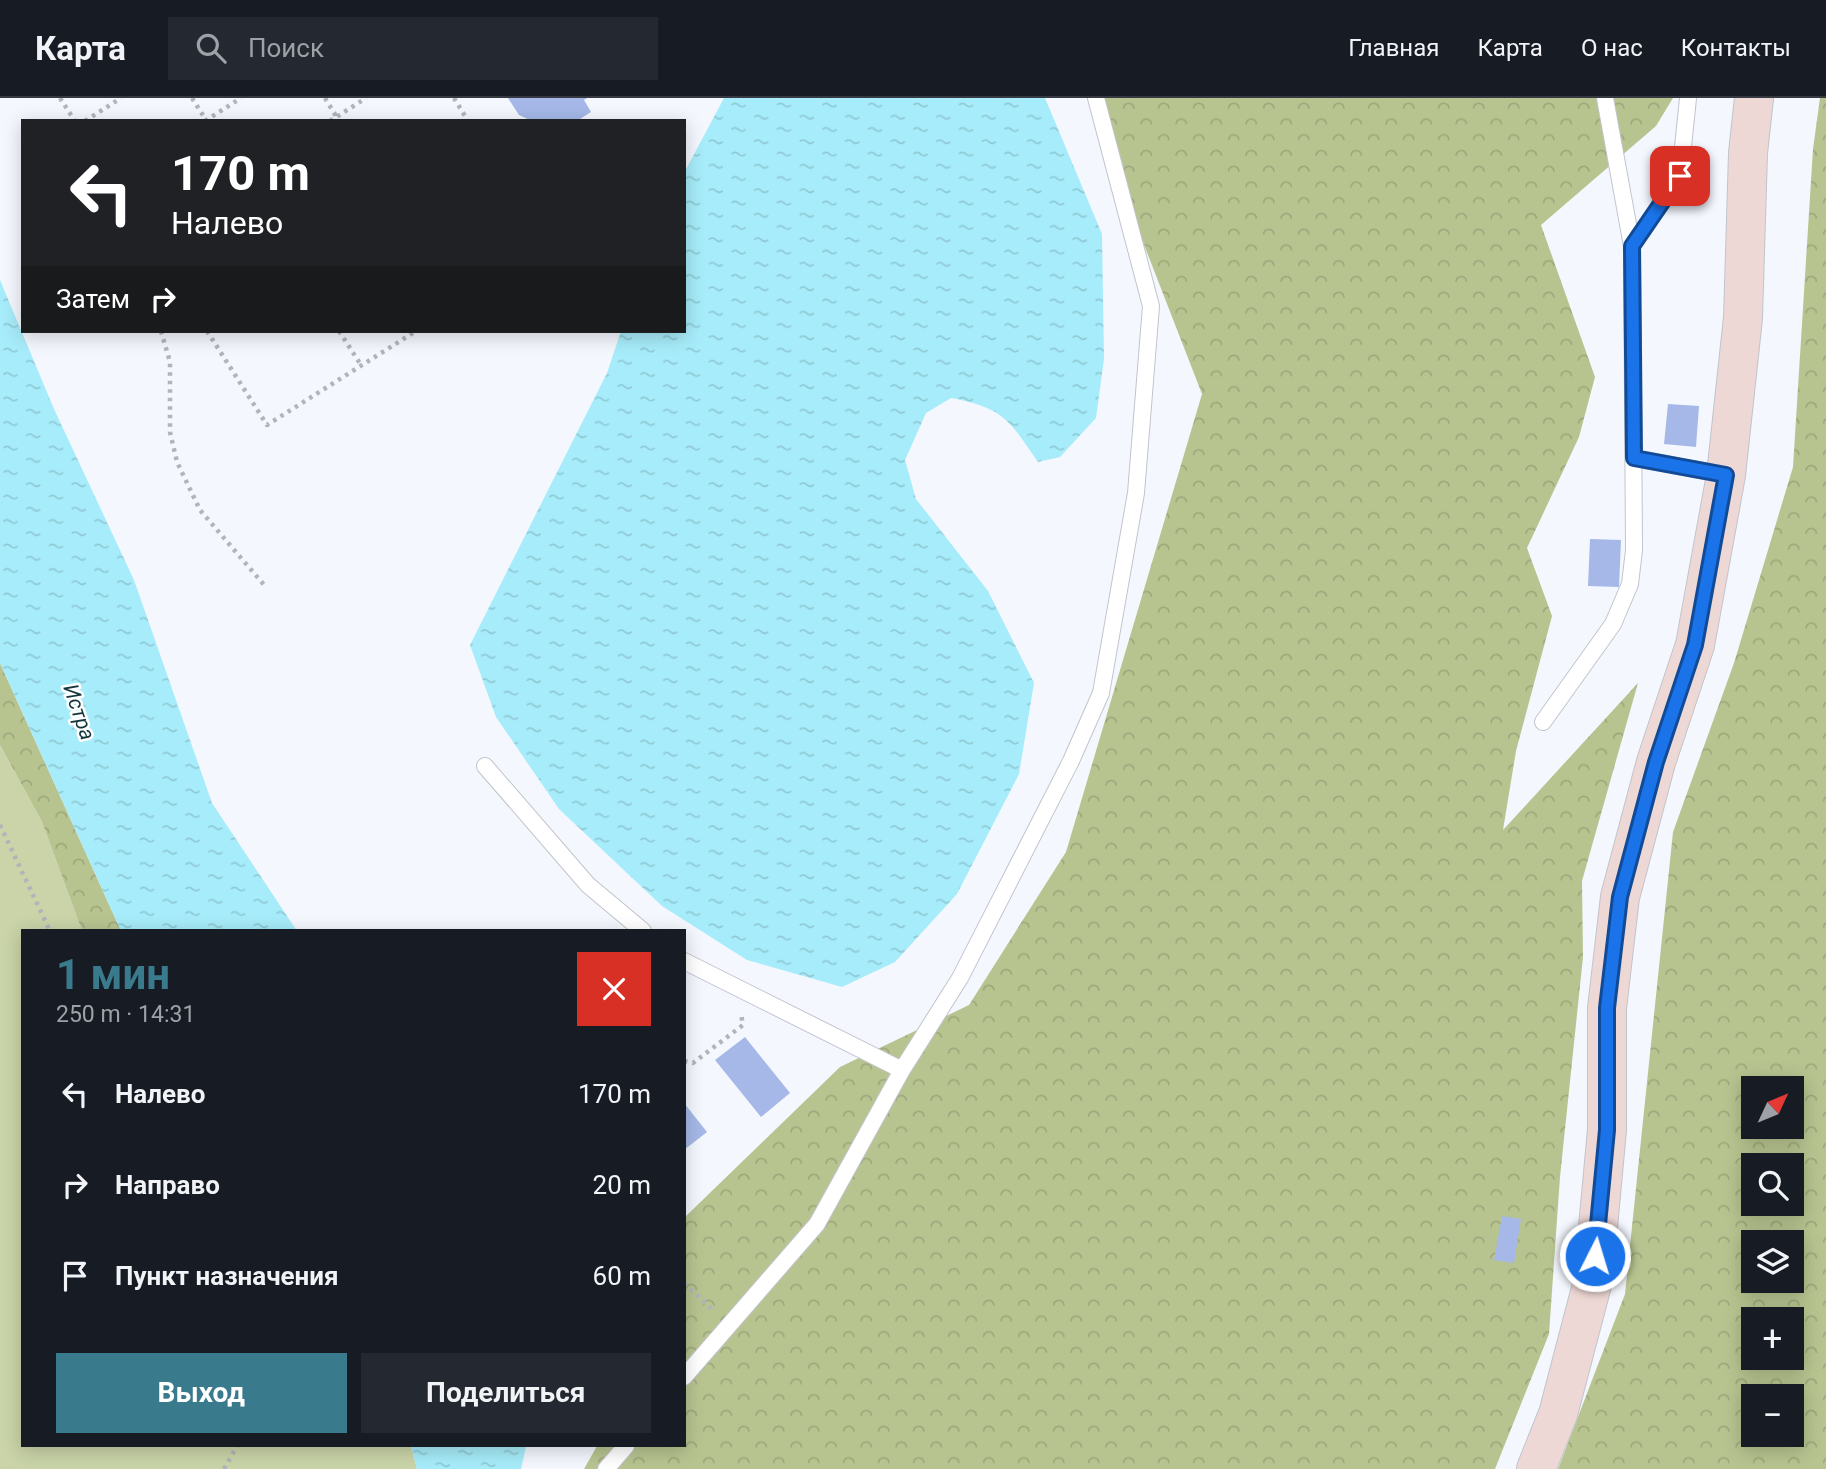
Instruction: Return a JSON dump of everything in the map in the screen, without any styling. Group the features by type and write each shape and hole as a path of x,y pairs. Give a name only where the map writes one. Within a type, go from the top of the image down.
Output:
{"main road":[{"path":"1536,1469 1558,1414 1593,1281 1607,1130 1607,1008 1620,897 1656,762 1695,645 1726,475 1743,318 1748,153 1754,98"}],"lane":[{"path":"686,1375 817,1224 902,1070 960,978 1071,761 1101,693 1136,493 1150,306 1097,98"},
{"path":"1543,722 1613,624 1630,584 1634,551 1632,246 1605,98"},
{"path":"1632,246 1680,176 1688,98"},
{"path":"1634,458 1726,475"},
{"path":"485,766 588,885 641,929"},
{"path":"686,962 902,1070"},
{"path":"606,1469 625,1447"}],"path":[{"path":"60,98 74,119"},
{"path":"88,119 121,98"},
{"path":"192,98 205,119"},
{"path":"209,119 241,98"},
{"path":"325,98 338,119 366,98"},
{"path":"454,98 467,119"},
{"path":"162,333 170,362 170,432 177,463 200,510 265,586"},
{"path":"210,333 267,425 413,333"},
{"path":"340,333 360,365 413,333"},
{"path":"0,825 49,929"},
{"path":"686,1061 693,1063 743,1024 734,988"},
{"path":"686,1285 728,1325"},
{"path":"224,1469 236,1447"}],"green space":[{"path":"1087,98 1673,98 1656,126 1541,225 1595,377 1579,437 1527,548 1552,616 1516,751 1503,830 1638,683 1582,881 1583,957 1560,1177 1549,1334 1495,1469 584,1469 596,1447 686,1447 686,1216 840,1067 969,1005 1066,852 1202,394"},
{"path":"1820,98 1826,98 1826,1469 1558,1469 1625,1294 1673,832 1734,663 1793,467 1813,149"},
{"path":"0,663 120,929 81,929 42,822 0,745"},
{"path":"0,745 42,822 81,929 21,929 21,1447 411,1447 417,1469 0,1469"}],"water":[{"path":"724,98 1045,98 1102,234 1104,359 1096,418 1060,457 1038,462 1004,418 983,406 951,398 926,413 905,460 916,499 988,591 1034,683 1019,774 957,894 895,962 842,987 747,960 662,906 559,809 496,717 470,645 607,373 620,333 686,333 686,169"},
{"name":"Истра","path":"0,280 54,409 134,580 212,803 296,929 120,929 0,663"},
{"path":"411,1447 526,1447 521,1469 417,1469"}],"building":[{"path":"508,98 587,98 584,100 591,112 580,119 528,119 519,115"},
{"path":"1668,404 1699,406 1696,447 1664,444"},
{"path":"1590,539 1621,540 1619,587 1588,586"},
{"path":"745,1037 790,1093 761,1117 715,1060"},
{"path":"686,1106 707,1132 686,1148"},
{"path":"1502,1216 1521,1219 1514,1263 1494,1260"}],"route":[{"path":"1595,1256 1607,1130 1607,1008 1620,897 1656,762 1695,645 1726,475 1634,458 1632,246 1680,176"}]}
